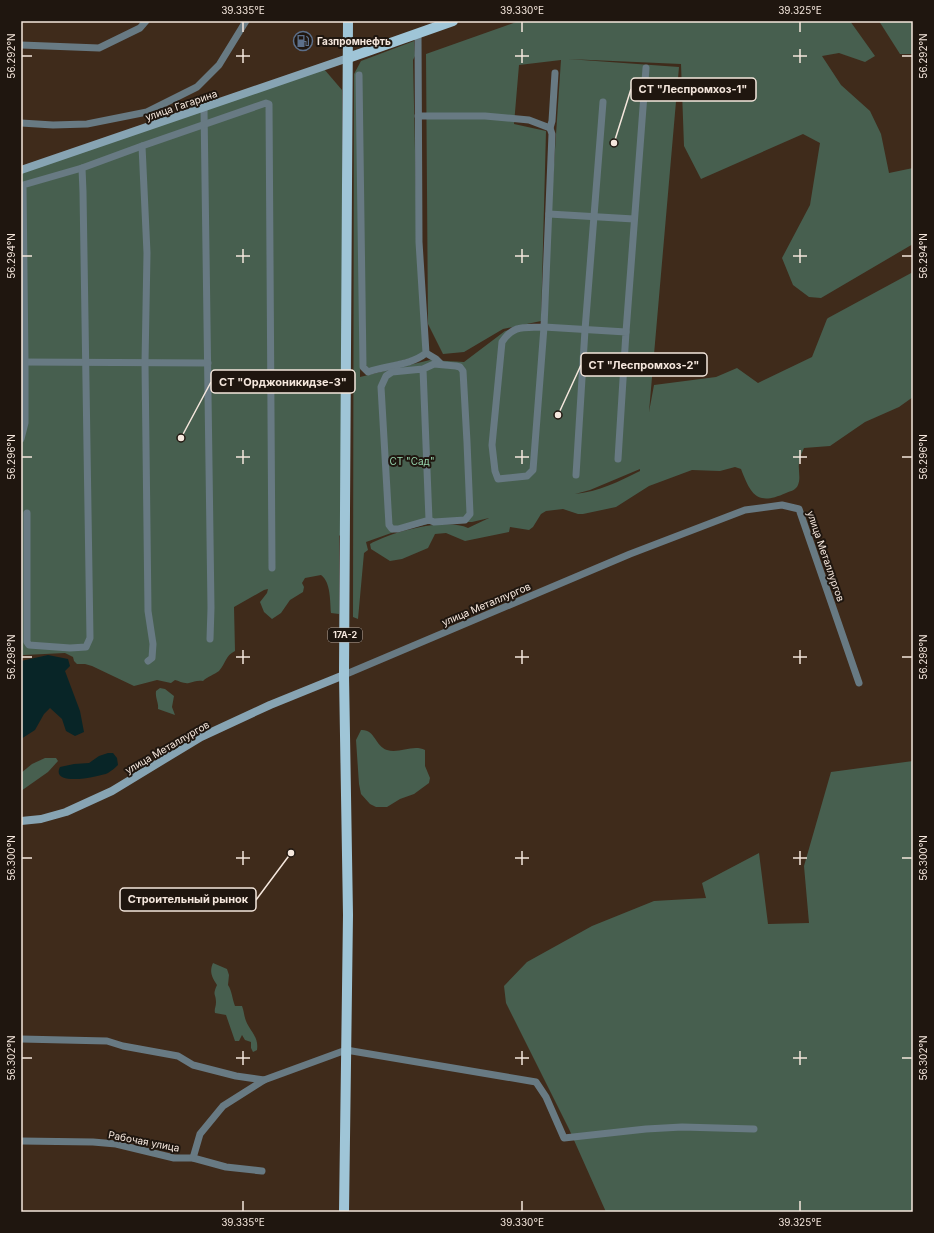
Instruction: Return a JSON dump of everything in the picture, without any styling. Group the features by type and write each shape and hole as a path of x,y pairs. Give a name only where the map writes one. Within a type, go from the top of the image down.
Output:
{"main road":[{"name":"17А-2","path":"344,1212 348,915 344,675 348,21"},
{"path":"348,58 452,21"}],"street":[{"path":"21,45 99,48 140,28 146,21"},
{"path":"21,123 53,125 87,124 147,112 197,87 220,65 246,21"},
{"path":"418,33 419,242 426,353"},
{"name":"улица Гагарина","path":"21,170 348,58"},
{"path":"618,459 646,68"},
{"path":"555,73 552,121 550,128 552,134 544,327 533,470 527,476 498,479 495,471 492,446 502,342 507,333 514,329 544,327 626,332"},
{"path":"359,75 364,367 368,372 381,367 419,359 426,353"},
{"path":"576,474 585,330 603,102"},
{"path":"21,439 25,423 23,362 22,185 82,168 266,103 269,104 272,568"},
{"path":"204,108 211,608 210,639"},
{"path":"418,116 485,116 529,120 550,128"},
{"path":"142,146 147,253 145,363 148,611 153,644 152,658 148,661"},
{"path":"26,513 27,642 29,645 70,648 86,647 90,638 84,192 82,168"},
{"path":"549,214 634,219"},
{"path":"426,353 441,364"},
{"path":"23,362 208,363"},
{"path":"434,364 441,364 460,367 463,371 470,514 466,520 434,522 429,520 398,529 392,529 389,524 381,387 386,376 392,372 423,369 434,364"},
{"path":"423,369 429,520"},
{"name":"улица Металлургов","path":"21,821 41,819 72,810 112,791 201,737 270,705 630,554 745,510 782,505 799,509 859,683"},
{"path":"21,1039 108,1041 123,1046 178,1056 193,1065 236,1076 264,1080"},
{"path":"193,1158 200,1134 223,1106 264,1080 346,1050 536,1082 546,1097 564,1138 646,1129 682,1127 754,1129"},
{"name":"Рабочая улица","path":"21,1141 93,1142 116,1144 174,1158 193,1158 226,1167 262,1171"}],"green space":[{"name":"СТ \"Сад\"","path":"519,21 850,21 875,56 865,62 839,53 822,56 841,85 870,111 881,134 889,173 913,168 913,244 821,298 809,297 793,285 782,258 810,205 820,143 803,134 701,179 684,146 681,64 568,59 679,67 649,412 654,385 716,377 737,368 758,383 812,357 828,318 913,272 913,397 899,407 865,422 830,446 804,448 799,461 799,482 797,487 776,497 762,498 756,496 748,486 741,469 735,467 720,471 692,470 649,486 616,507 583,514 578,514 563,509 546,511 541,514 533,527 529,530 510,527 509,532 465,541 446,533 435,534 428,548 402,559 390,561 371,549 370,544 379,539 418,527 446,524 468,528 489,518 472,522 428,524 394,532 366,542 368,550 364,553 358,619 353,617 354,74 361,61 414,41 415,56 413,60 417,241 423,351 419,356 369,369 366,365 362,142 360,377 430,360 464,362 505,331 522,327 543,328 561,60 519,65 514,124 546,131 541,321 503,329 464,352 443,354 428,324 426,54","holes":["640,469 640,471 617,482 592,491 575,494 590,490"]},
{"path":"879,21 913,21 913,54 900,54"},
{"path":"324,69 342,90 342,533 339,536 339,614 331,613 327,582 321,575 305,578 302,583 304,587 303,592 290,600 281,613 272,619 264,612 260,602 267,593 268,589 264,590 234,607 235,651 227,657 219,671 203,681 189,683 183,683 175,680 171,683 157,680 134,686 92,666 77,664 73,657 65,653 21,656 21,172"},
{"path":"160,688 165,689 174,696 172,707 175,715 158,709 156,691"},
{"path":"361,730 366,730 369,732 383,748 387,750 396,751 420,748 425,750 425,766 430,778 429,783 414,794 400,799 387,807 376,807 370,804 361,794 359,784 356,740"},
{"path":"45,758 56,758 58,761 48,772 21,791 21,773 32,764"},
{"path":"913,761 913,1212 606,1212 569,1129 506,1003 504,986 527,962 592,926 654,901 706,898 702,883 759,853 768,924 809,923 804,866 831,772"},
{"path":"213,963 227,969 229,975 228,985 235,1006 242,1006 246,1021 257,1041 257,1050 253,1052 251,1042 245,1040 242,1035 239,1041 235,1041 226,1015 215,1013 216,999 214,993 217,985 211,969"}],"water":[{"path":"48,655 68,659 70,666 65,671 80,711 84,732 75,736 66,731 62,719 50,708 44,714 35,730 21,739 21,661"},
{"path":"113,753 117,758 118,765 108,773 95,777 68,779 62,777 59,773 60,767 89,763 99,756"}],"place":[{"name":"Газпромнефть","path":"303,41"},
{"name":"СТ \"Леспромхоз-1\"","path":"614,143"},
{"name":"СТ \"Леспромхоз-2\"","path":"558,415"},
{"name":"СТ \"Орджоникидзе-3\"","path":"181,438"},
{"name":"Строительный рынок","path":"291,853"}]}
